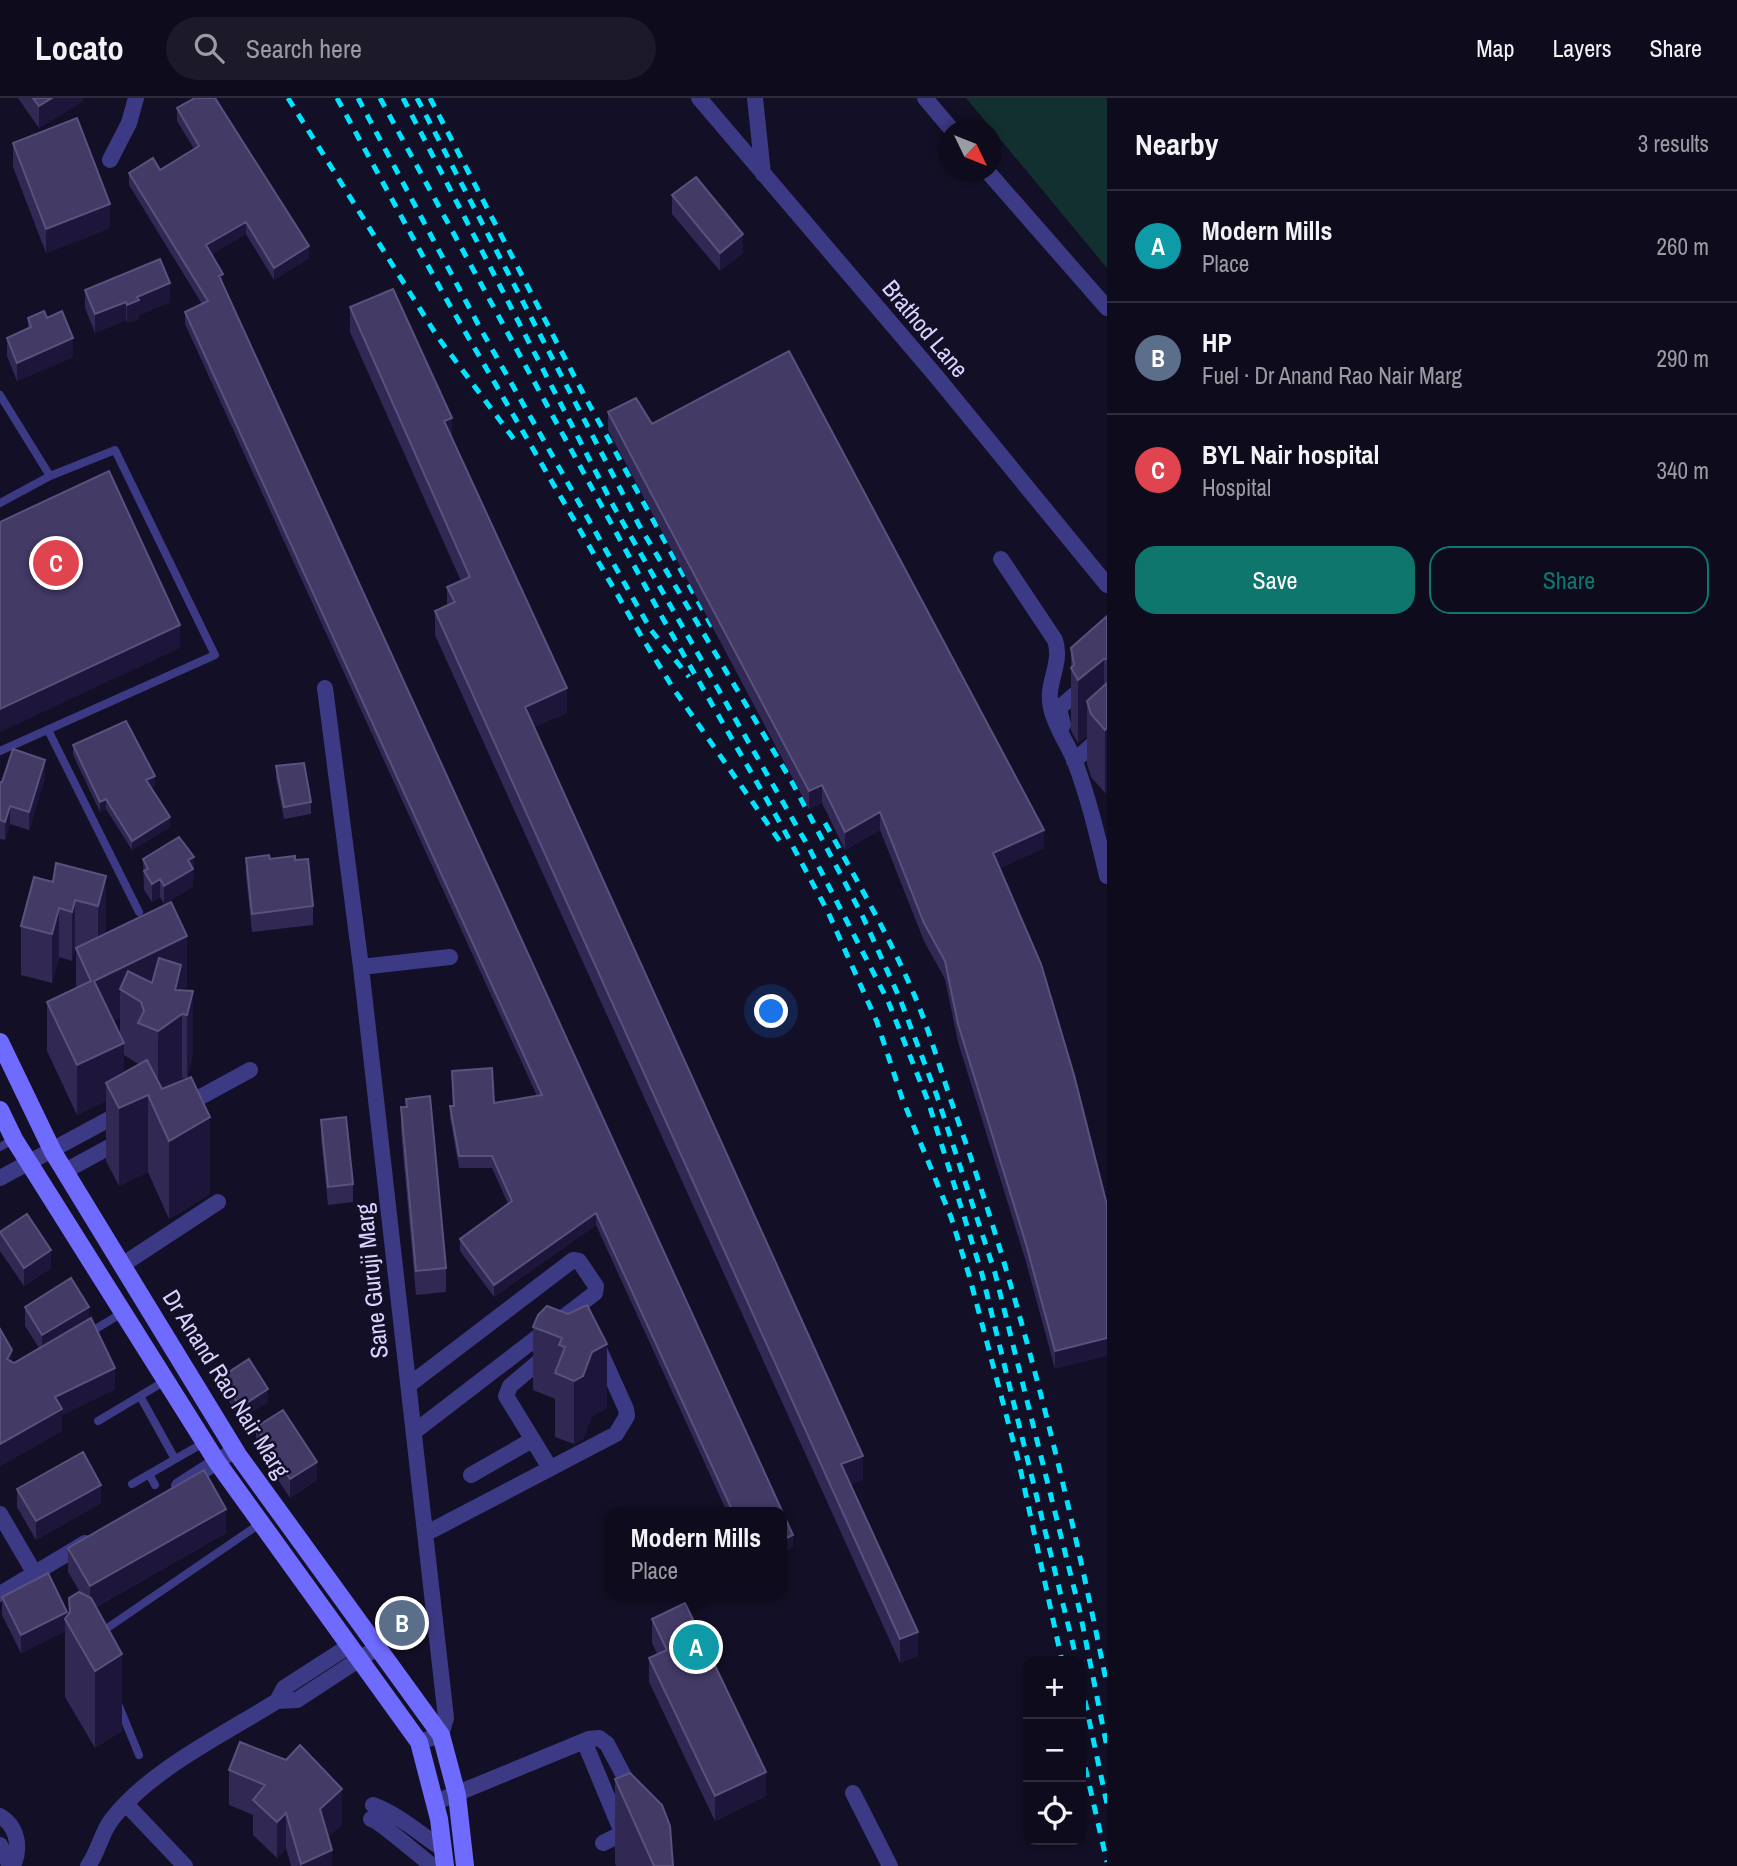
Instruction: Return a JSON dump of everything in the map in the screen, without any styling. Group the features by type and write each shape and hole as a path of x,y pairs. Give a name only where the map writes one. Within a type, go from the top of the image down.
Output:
{"main road":[{"name":"Dr Anand Rao Nair Marg","path":"0,1042 53,1152 235,1451 441,1734"},
{"name":"Dr Anand Rao Nair Marg","path":"0,1110 7,1143 29,1163 217,1462 419,1742"},
{"name":"Sane Guruji Marg","path":"441,1734 457,1795 465,1866"},
{"path":"419,1742 436,1802 444,1857"}],"street":[{"path":"110,160 130,123 136,98"},
{"path":"755,98 763,174"},
{"path":"925,98 943,119"},
{"name":"Brathod Lane","path":"707,100 763,174 936,376 1107,585"},
{"path":"997,182 1107,308"},
{"path":"1001,559 1055,640 1059,651 1050,680 1049,700 1077,758"},
{"path":"1107,667 1059,708 1058,714 1099,811 1107,876"},
{"name":"Sane Guruji Marg","path":"325,688 361,967 446,1718 441,1734"},
{"path":"1077,758 1107,732"},
{"path":"361,967 450,957"},
{"path":"167,1115 250,1070"},
{"path":"0,1178 53,1152 136,1105"},
{"path":"65,1171 143,1128"},
{"path":"122,1265 218,1202"},
{"path":"408,1385 573,1260 579,1261 596,1286 595,1293 414,1432"},
{"path":"425,1534 616,1434 627,1416 626,1409 591,1332"},
{"path":"550,1468 508,1401 507,1391 557,1345"},
{"path":"471,1475 533,1440"},
{"path":"150,1503 235,1451"},
{"path":"0,1514 35,1574"},
{"path":"0,1594 104,1531"},
{"path":"88,1866 98,1853 111,1820 150,1780 277,1701 296,1700 354,1653 378,1647"},
{"path":"419,1742 441,1734"},
{"path":"436,1802 584,1741 599,1738 607,1744 639,1805"},
{"path":"584,1741 621,1830 617,1836 603,1843"},
{"path":"853,1793 890,1866"},
{"path":"125,1804 186,1866"},
{"path":"433,1866 391,1836 386,1826 372,1812 391,1812 444,1857"},
{"path":"0,1816 10,1825 19,1843 11,1866"},
{"path":"0,1845 11,1866"},
{"path":"404,1846 407,1866"}],"lane":[{"path":"0,395 50,476"},
{"path":"0,503 50,476 115,450 215,655 0,751"},
{"path":"48,730 139,912"},
{"path":"82,1337 122,1313"},
{"path":"98,1421 165,1381"},
{"path":"140,1396 175,1459"},
{"path":"132,1484 205,1442"},
{"path":"149,1474 155,1485"},
{"path":"91,1639 261,1523"},
{"path":"112,1691 139,1755"}],"green space":[{"path":"966,98 1107,98 1107,268 1002,141 1002,119 983,119"}],"building":[{"path":"33,98 52,98 39,106"},
{"path":"195,98 215,98 309,246 274,268 246,222 206,245 223,274 219,276 780,1507 731,1507 596,1213 494,1285 460,1239 512,1201 492,1156 459,1156 450,1106 454,1106 452,1071 492,1068 494,1103 542,1095 185,312 208,301 129,173 153,158 160,170 199,146 177,108"},
{"path":"77,118 110,204 46,229 13,143"},
{"path":"696,177 743,234 720,253 672,195"},
{"path":"160,259 170,283 137,297 139,300 127,305 126,302 95,314 85,290"},
{"path":"393,289 452,418 444,421 567,688 525,707 863,1456 841,1464 918,1632 900,1639 435,611 455,602 447,587 470,577 350,307"},
{"path":"44,311 47,318 62,311 73,338 17,363 7,338 31,327 28,318"},
{"path":"789,351 1044,830 993,853 1041,964 1074,1075 1107,1205 1107,1338 1055,1351 1026,1244 958,1024 945,961 924,923 880,812 845,832 822,785 809,791 608,412 636,398 652,424"},
{"path":"109,471 180,625 0,709 0,522"},
{"path":"1107,616 1107,659 1078,680 1071,668 1074,665 1071,648"},
{"path":"1107,683 1105,730 1091,714 1087,701"},
{"path":"126,721 155,776 146,780 170,817 132,841 106,799 100,802 73,745"},
{"path":"13,749 45,760 29,812 10,806 5,822 0,820 0,782"},
{"path":"304,763 311,802 284,807 276,766"},
{"path":"179,837 194,857 188,860 193,869 164,886 160,879 152,884 144,871 148,869 143,859"},
{"path":"269,855 270,859 295,856 295,860 308,859 313,906 252,914 246,858"},
{"path":"56,863 106,876 98,906 75,900 72,912 59,908 52,934 21,926 34,877 53,882"},
{"path":"171,902 187,936 94,981 124,1043 77,1065 47,1002 91,981 76,948"},
{"path":"159,958 181,965 175,990 193,991 187,1015 182,1014 158,1031 138,1023 144,1011 141,1002 120,989 128,971 152,983"},
{"path":"147,1060 162,1089 191,1077 210,1117 169,1141 148,1095 119,1108 106,1083"},
{"path":"430,1096 446,1268 416,1271 401,1107 407,1107 406,1099"},
{"path":"346,1117 353,1184 328,1187 321,1120"},
{"path":"27,1214 51,1250 24,1268 0,1232"},
{"path":"71,1278 89,1307 42,1335 25,1307"},
{"path":"587,1305 607,1344 592,1352 583,1376 574,1381 555,1373 565,1347 559,1345 562,1338 533,1327 538,1315 547,1306 568,1314"},
{"path":"91,1318 115,1368 55,1397 62,1409 0,1444 0,1329 12,1350 7,1359 14,1363"},
{"path":"249,1359 268,1389 240,1407 221,1377"},
{"path":"283,1410 317,1462 290,1479 256,1427"},
{"path":"83,1452 101,1485 36,1521 17,1489"},
{"path":"204,1470 226,1509 90,1586 68,1548"},
{"path":"787,1522 793,1535 787,1538"},
{"path":"48,1573 67,1612 21,1635 2,1597"},
{"path":"79,1592 91,1598 122,1654 95,1671 65,1619 70,1612 69,1598"},
{"path":"685,1603 766,1772 715,1796 649,1658 667,1650 652,1619"},
{"path":"240,1742 286,1760 300,1745 342,1789 320,1809 332,1850 301,1864 286,1813 277,1822 253,1800 265,1785 229,1770"},
{"path":"630,1773 662,1805 670,1826 673,1866 654,1866 615,1779"}],"railway":[{"path":"288,98 437,336 519,446"},
{"path":"337,98 445,297 643,639 673,688 781,843"},
{"path":"358,98 479,326 651,630 689,677"},
{"path":"380,98 662,617 783,828 828,912 877,1022 902,1098 951,1217 969,1275 1019,1463 1061,1656"},
{"path":"403,98 614,507 808,846 888,1001 928,1101 982,1274 1076,1656"},
{"path":"417,98 639,525 792,782 863,917 900,999 937,1096 995,1273 1080,1612 1107,1747"},
{"path":"430,98 584,395 715,632"},
{"path":"825,823 913,992 979,1182 1041,1396 1107,1685"},
{"path":"1086,1705 1107,1804"},
{"path":"1086,1771 1107,1862"}],"place":[{"name":"BYL Nair hospital","path":"56,563"},
{"name":"HP","path":"402,1623"},
{"name":"Modern Mills","path":"696,1647"}]}
